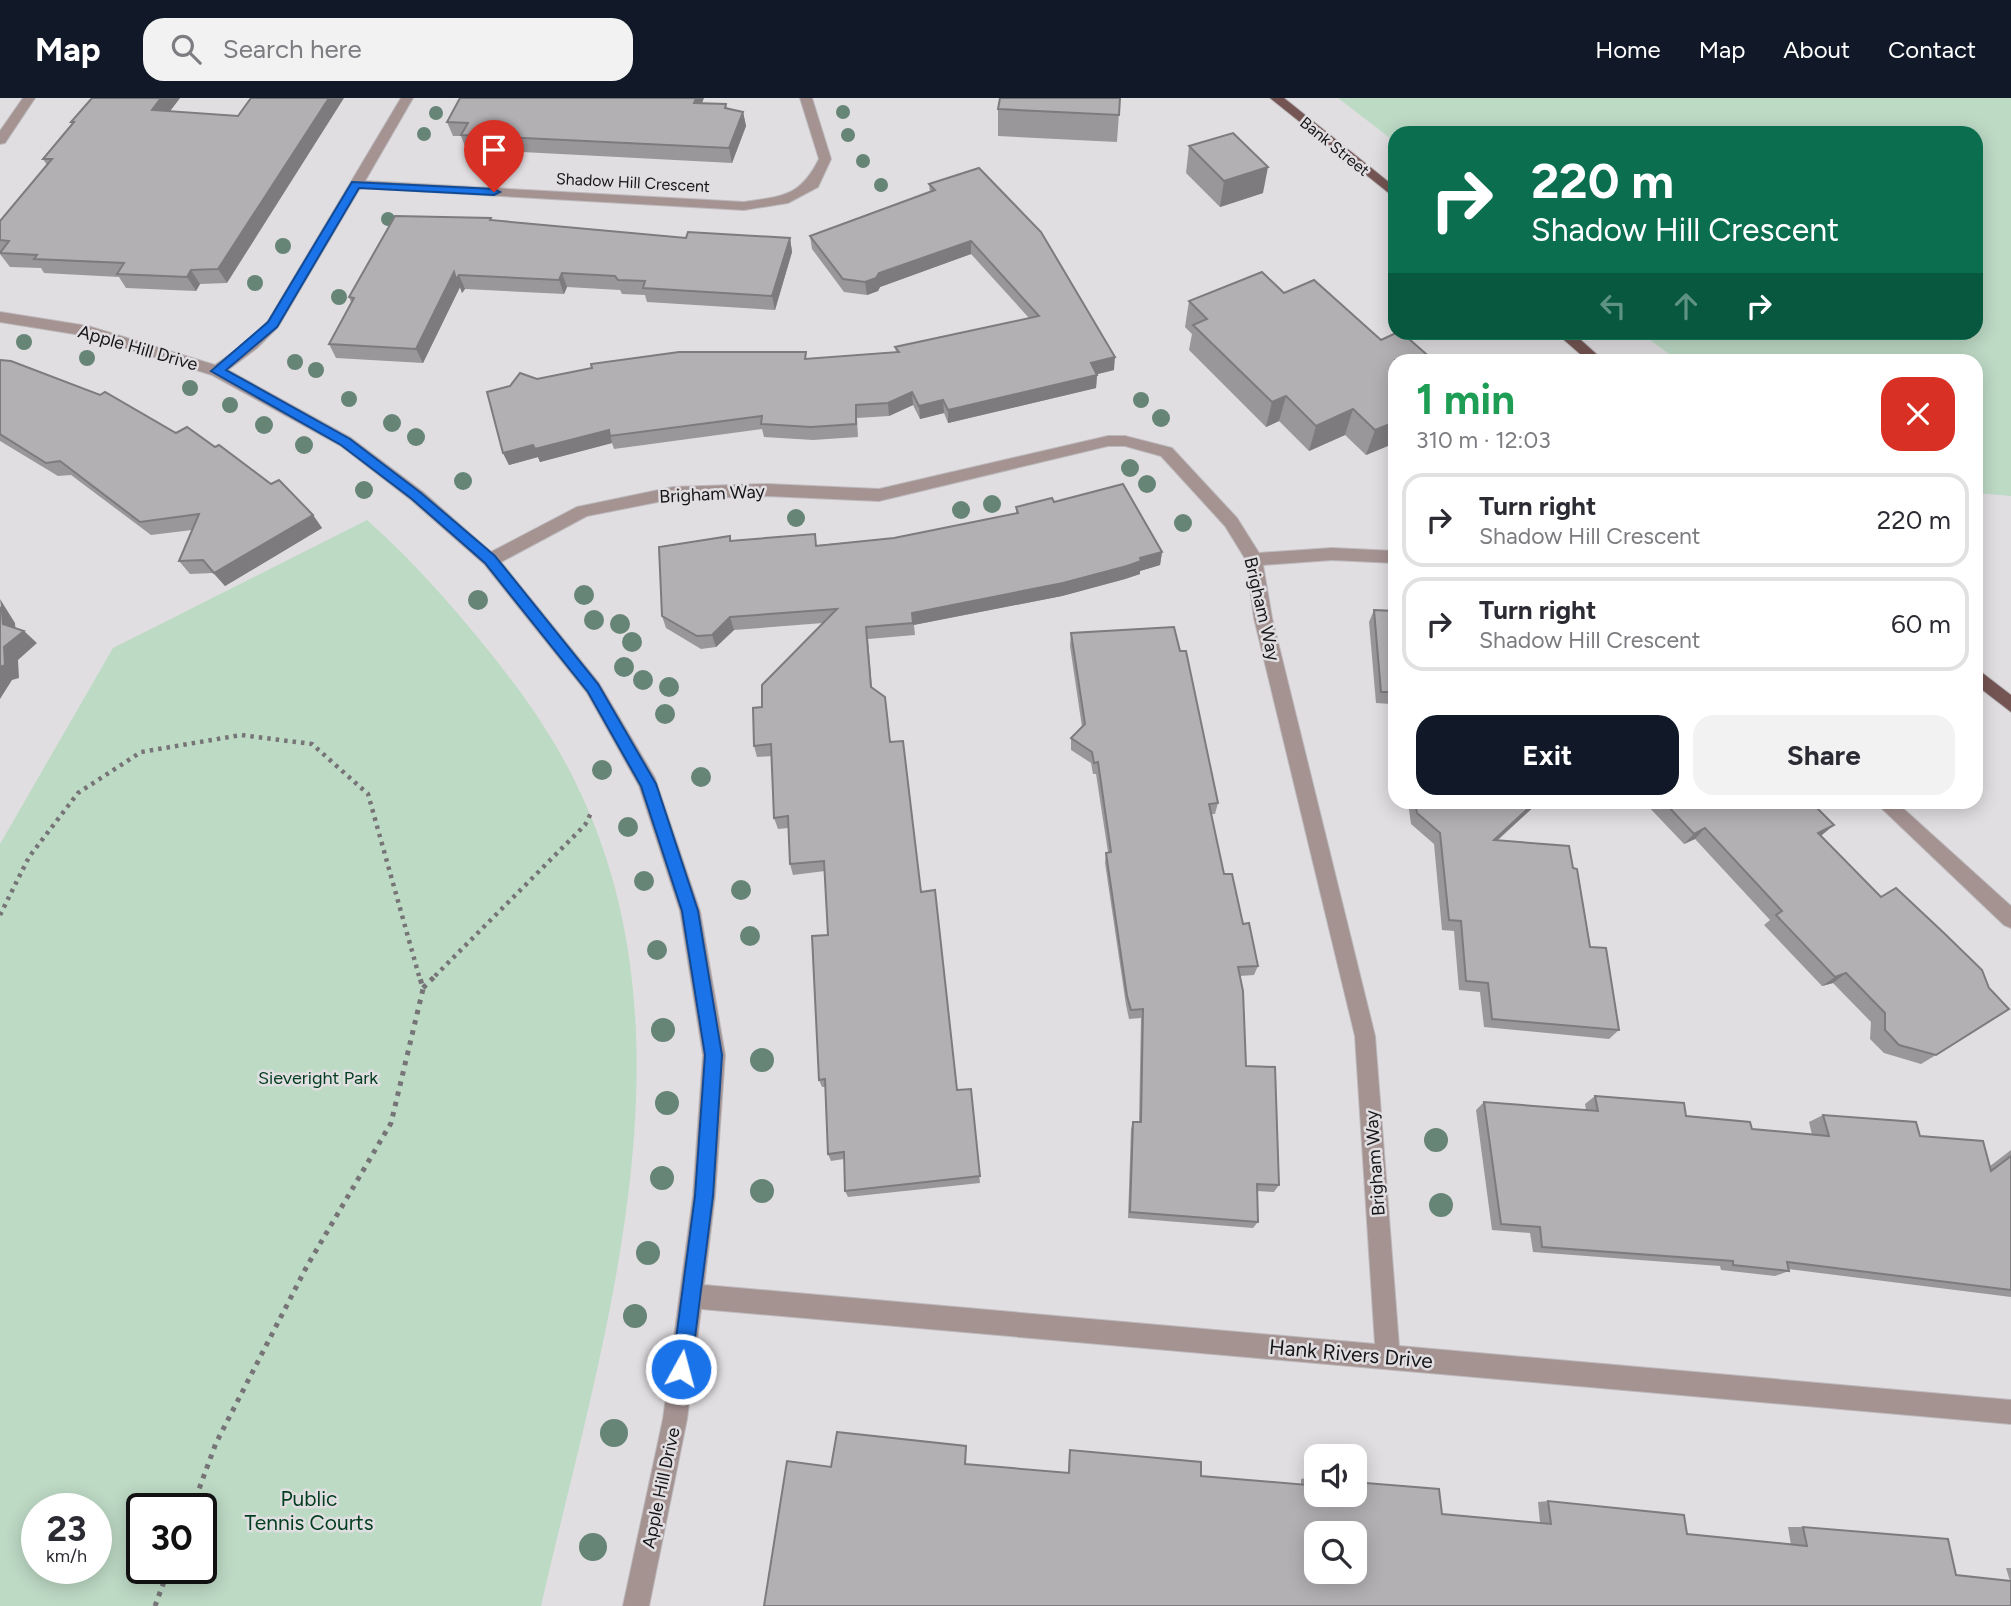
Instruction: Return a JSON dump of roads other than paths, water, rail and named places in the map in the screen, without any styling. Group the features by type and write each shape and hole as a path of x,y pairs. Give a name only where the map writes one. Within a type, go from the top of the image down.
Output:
{"main road":[{"name":"Bank Street","path":"1276,98 1388,188"},
{"path":"1572,340 1589,354"},
{"path":"1983,681 2011,705"}],"street":[{"path":"0,140 29,98"},
{"path":"217,371 252,345 272,324 407,98"},
{"name":"Shadow Hill Crescent","path":"356,184 744,206 783,200 813,184 825,159 806,98"},
{"name":"Apple Hill Drive","path":"0,317 88,331 217,371 346,442 417,496 490,560 593,688 648,784 690,911 714,1055 704,1196 675,1419 636,1606"},
{"name":"Brigham Way","path":"490,560 583,511 673,493 767,490 879,495 1108,441 1125,441 1166,452 1231,522 1254,560 1263,618 1365,1036 1388,1357"},
{"path":"1254,560 1332,554 1388,557"},
{"path":"1892,809 2011,919"},
{"name":"Hank Rivers Drive","path":"691,1296 2011,1412"}],"park label":[{"name":"Sieveright Park","path":"318,1078"},
{"name":"Public Tennis Courts","path":"309,1511"}]}
